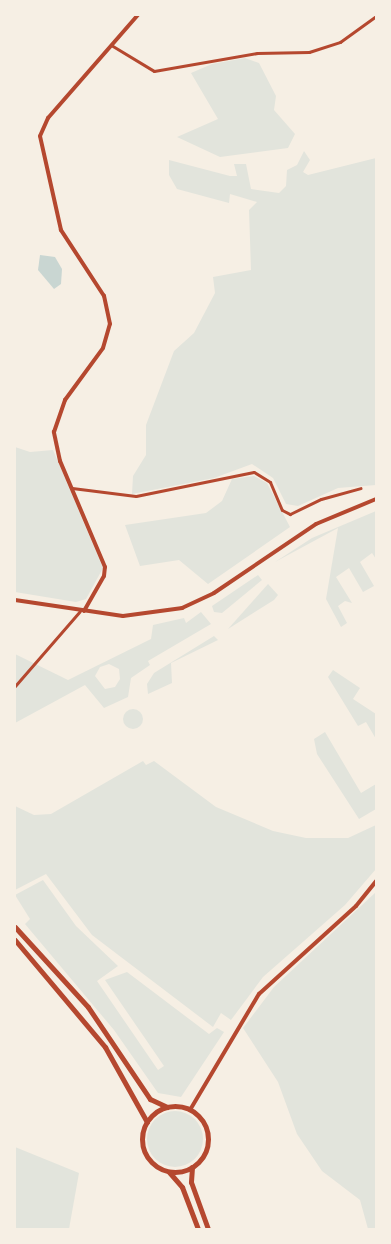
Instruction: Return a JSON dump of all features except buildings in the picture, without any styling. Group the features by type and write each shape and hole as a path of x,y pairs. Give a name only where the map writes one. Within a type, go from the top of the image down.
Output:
{"highway":[{"path":"15,927 88,1007 150,1099 167,1108 190,1110 204,1124 208,1143 192,1167 191,1182 208,1229"},
{"path":"15,940 95,1033 147,1122 143,1148 153,1164 169,1172 182,1187 198,1229"},
{"path":"147,1122 167,1108"},
{"path":"169,1172 192,1167"}],"street":[{"path":"15,686 82,611 104,576 105,566 54,447 56,419 79,377 103,348 110,324 104,296 61,230 40,136 48,118 78,88 110,45 138,15"},
{"path":"110,45 154,71 257,53 309,52 340,42 376,16"},
{"path":"72,488 136,496 254,472 270,482 282,510 290,514 321,498 361,488"},
{"path":"15,600 123,616 182,608 214,593 316,524 376,499"},
{"path":"190,1110 259,994 376,882"}],"shaded area":[{"path":"245,58 259,63 276,96 274,110 295,134 288,148 220,157 177,137 218,119 191,73 212,64"},
{"path":"304,151 310,160 303,172 308,175 376,158 376,485 338,488 298,506 286,504 273,478 252,464 214,478 132,494 133,476 146,455 146,425 174,351 194,333 215,293 213,277 251,270 249,210 257,202 230,194 229,203 177,189 169,175 169,160 230,176 237,176 234,164 246,164 251,189 279,193 286,186 287,170 297,165"},
{"path":"40,255 55,257 62,269 61,284 54,289 38,270"},
{"path":"15,447 30,452 53,450 103,568 86,599 76,602 15,592"},
{"path":"254,476 267,483 290,527 208,584 179,560 140,566 125,525 206,513 222,501 232,479"},
{"path":"376,511 376,559 372,553 360,562 374,586 363,592 349,568 336,577 352,603 345,601 338,606 347,623 341,627 326,599 338,528 275,562 312,538"},
{"path":"258,575 262,580 222,613 214,612 212,606"},
{"path":"268,584 278,595 274,600 228,629"},
{"path":"201,612 211,624 148,661 150,665 131,678 128,697 104,708 85,685 15,723 15,654 68,680 151,639 153,625 184,618 186,623","holes":["109,664 119,669 120,679 115,687 105,689 95,676 100,667"]},
{"path":"214,636 218,640 171,663 172,683 148,694 147,684 154,673"},
{"path":"333,670 360,688 353,699 376,714 376,739 366,722 358,726 328,677"},
{"path":"129,709 137,709 143,715 143,723 137,729 129,729 123,723 123,715"},
{"path":"325,732 361,793 376,784 376,809 359,819 317,754 314,739"},
{"path":"143,761 146,765 154,761 216,807 273,831 306,838 348,838 376,825 376,869 345,905 263,977 231,1020 221,1013 213,1027 92,935 46,874 15,890 15,806 34,815 51,814"},
{"path":"43,880 76,926 118,966 97,981 158,1070 164,1066 105,980 127,972 209,1034 217,1028 224,1032 181,1097 158,1093 114,1030 25,924 30,919 15,895"},
{"path":"376,892 376,1229 368,1229 360,1200 322,1171 297,1134 278,1082 243,1028 274,987"},
{"path":"170,1111 180,1111 195,1119 201,1128 203,1139 201,1150 195,1159 180,1167 170,1167 159,1162 152,1155 147,1144 147,1134 152,1123 159,1116"},
{"path":"15,1147 79,1173 69,1229 15,1229"}]}
